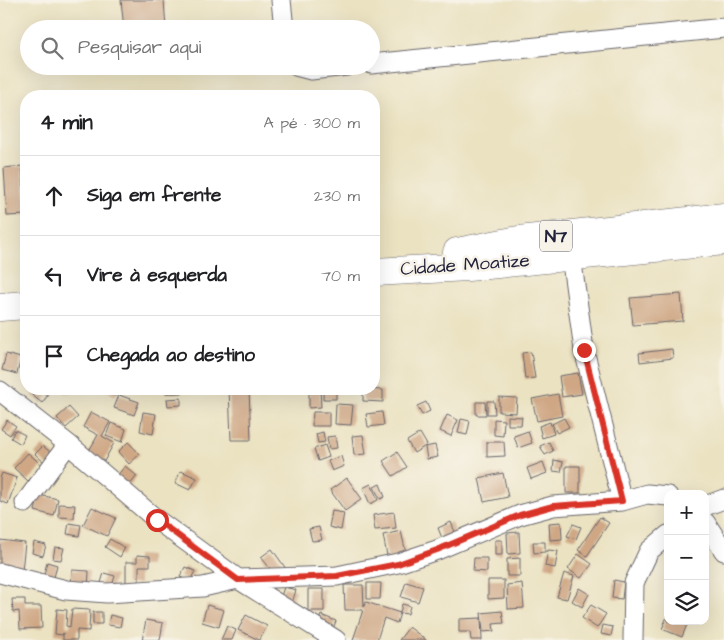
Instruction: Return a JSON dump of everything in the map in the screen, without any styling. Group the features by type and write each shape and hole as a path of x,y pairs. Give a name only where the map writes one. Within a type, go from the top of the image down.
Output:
{"highway":[{"name":"Cidade Moatize","path":"382,271 466,250 519,240 724,217"},
{"name":"Cidade Moatize","path":"382,271 468,268 724,241"},
{"path":"0,307 20,305"}],"street":[{"path":"281,0 283,20"},
{"path":"380,63 724,28"},
{"path":"571,256 584,350 622,501"},
{"path":"0,390 68,444 157,520 238,580 336,640"},
{"path":"25,503 68,444"},
{"path":"0,573 66,590 107,593 203,587 238,580 337,576 398,564 437,550 520,515 553,506 622,501 647,494 664,496"},
{"path":"709,505 724,499"},
{"path":"709,528 724,551"},
{"path":"634,640 634,584 649,550 664,538"}],"building":[{"path":"121,0 164,0 165,20 123,20"},
{"path":"20,166 20,215 7,216 4,168"},
{"path":"681,294 683,321 633,325 630,298"},
{"path":"672,349 673,358 640,362 639,353"},
{"path":"531,352 535,378 525,379 522,353"},
{"path":"6,354 20,358 17,374 2,370"},
{"path":"578,373 582,394 562,397 559,376"},
{"path":"380,390 383,390 383,402 363,401 363,395 380,395"},
{"path":"558,394 562,416 537,421 532,399"},
{"path":"32,395 48,395 42,403"},
{"path":"119,395 139,402 134,415 114,408"},
{"path":"229,395 249,395 251,440 231,440"},
{"path":"309,395 320,395 321,407 309,408"},
{"path":"323,395 336,395 336,399 323,399"},
{"path":"499,397 517,398 516,413 499,412"},
{"path":"181,398 181,405 168,406 167,399"},
{"path":"487,401 494,401 495,414 487,414"},
{"path":"426,402 430,411 422,415 417,406"},
{"path":"476,402 485,402 486,415 476,415"},
{"path":"336,404 353,405 351,425 335,424"},
{"path":"69,407 78,417 66,428 57,418"},
{"path":"91,412 110,422 102,436 114,443 102,465 86,456 98,435 83,427"},
{"path":"143,412 156,414 153,434 140,431"},
{"path":"313,412 329,412 329,426 312,426"},
{"path":"382,412 384,425 368,427 366,414"},
{"path":"447,415 458,420 451,436 440,431"},
{"path":"508,416 522,417 521,425 508,425"},
{"path":"564,418 569,427 557,433 552,424"},
{"path":"461,419 470,421 467,435 458,433"},
{"path":"494,419 504,420 503,436 494,435"},
{"path":"7,420 16,426 10,435 1,429"},
{"path":"550,422 554,434 542,438 539,426"},
{"path":"111,423 126,429 122,442 106,436"},
{"path":"15,430 25,435 21,444 11,438"},
{"path":"528,431 532,443 518,448 514,436"},
{"path":"323,432 325,442 318,443 316,434"},
{"path":"420,433 427,445 414,453 407,441"},
{"path":"363,435 366,454 354,455 352,436"},
{"path":"335,436 337,448 329,449 327,437"},
{"path":"128,442 140,454 129,464 118,452"},
{"path":"487,442 504,442 505,456 487,457"},
{"path":"549,442 553,451 545,455 540,446"},
{"path":"325,445 329,457 318,461 314,449"},
{"path":"435,445 438,457 427,459 425,447"},
{"path":"43,446 55,456 47,465 35,454"},
{"path":"397,452 407,467 393,476 383,461"},
{"path":"28,453 43,466 28,481 14,468"},
{"path":"341,456 344,466 332,471 328,461"},
{"path":"554,460 563,462 561,472 553,471"},
{"path":"543,462 547,473 531,479 527,468"},
{"path":"125,466 137,476 128,487 116,477"},
{"path":"566,466 580,466 580,493 566,493"},
{"path":"181,471 197,478 190,490 175,483"},
{"path":"2,473 17,478 8,504 0,501 0,479"},
{"path":"503,473 508,497 484,502 479,478"},
{"path":"347,478 362,499 345,511 330,490"},
{"path":"371,484 378,500 370,504 363,488"},
{"path":"380,484 385,497 380,499 374,487"},
{"path":"39,495 58,499 54,516 35,511"},
{"path":"59,504 75,505 74,518 59,517"},
{"path":"92,507 116,518 107,536 83,525"},
{"path":"332,511 344,513 341,530 329,527"},
{"path":"394,512 396,528 375,530 373,515"},
{"path":"600,517 609,523 587,556 578,550"},
{"path":"451,522 457,537 444,543 438,528"},
{"path":"561,522 562,539 550,540 549,523"},
{"path":"69,523 81,525 79,536 67,534"},
{"path":"573,524 581,527 576,539 567,536"},
{"path":"319,527 322,540 312,541 309,529"},
{"path":"401,531 408,562 389,566 383,535"},
{"path":"519,532 520,553 508,554 507,533"},
{"path":"110,539 125,548 120,557 105,547"},
{"path":"0,540 25,543 22,571 0,568"},
{"path":"495,540 502,540 502,555 495,555"},
{"path":"34,542 46,545 43,556 32,553"},
{"path":"533,542 545,542 545,552 534,553"},
{"path":"55,547 64,548 61,560 53,559"},
{"path":"272,549 289,573 279,580 261,557"},
{"path":"548,550 558,551 555,568 545,566"},
{"path":"578,554 592,564 581,578 568,569"},
{"path":"137,555 150,556 150,566 139,566 139,584 126,584 126,562 137,562"},
{"path":"474,558 487,558 487,572 473,571"},
{"path":"520,558 520,576 507,576 507,559"},
{"path":"47,562 57,565 53,582 43,579"},
{"path":"185,567 195,571 190,581 180,577"},
{"path":"72,570 89,571 88,589 71,588"},
{"path":"104,573 115,576 111,589 100,586"},
{"path":"564,573 574,576 567,599 557,597"},
{"path":"488,580 504,580 504,598 488,599"},
{"path":"614,580 624,582 622,599 612,598"},
{"path":"406,582 423,587 418,602 401,597"},
{"path":"367,583 381,583 380,599 367,599"},
{"path":"522,583 524,608 508,609 507,585"},
{"path":"344,585 363,585 364,607 366,602 400,613 397,623 384,618 377,640 353,640 363,610 345,610"},
{"path":"284,587 296,590 290,610 278,606"},
{"path":"579,588 589,594 582,607 572,601"},
{"path":"308,589 324,589 324,611 308,611"},
{"path":"12,599 25,599 25,606 41,606 42,628 20,629 19,611 13,612"},
{"path":"402,604 410,606 408,614 400,613"},
{"path":"207,605 224,610 219,627 202,622"},
{"path":"591,605 606,614 597,628 582,618"},
{"path":"57,609 67,610 66,626 70,627 72,609 90,610 89,631 77,630 77,640 63,640 63,635 55,634"},
{"path":"502,611 504,623 493,624 494,631 483,632 481,613"},
{"path":"93,612 102,612 102,624 93,624"},
{"path":"110,615 122,618 120,627 108,625"},
{"path":"246,615 267,626 259,640 238,630"},
{"path":"321,615 336,621 332,631 317,626"},
{"path":"481,618 482,640 471,640 470,632 459,632 459,619"},
{"path":"146,620 163,623 160,640 142,640"},
{"path":"664,624 687,625 682,637 662,629"},
{"path":"603,625 613,627 611,636 601,634"},
{"path":"227,626 236,630 232,640 221,640"},
{"path":"409,627 426,640 399,640"}],"route":[{"path":"157,520 238,580 337,576 398,564 437,550 520,515 553,506 622,501 584,350"}]}
